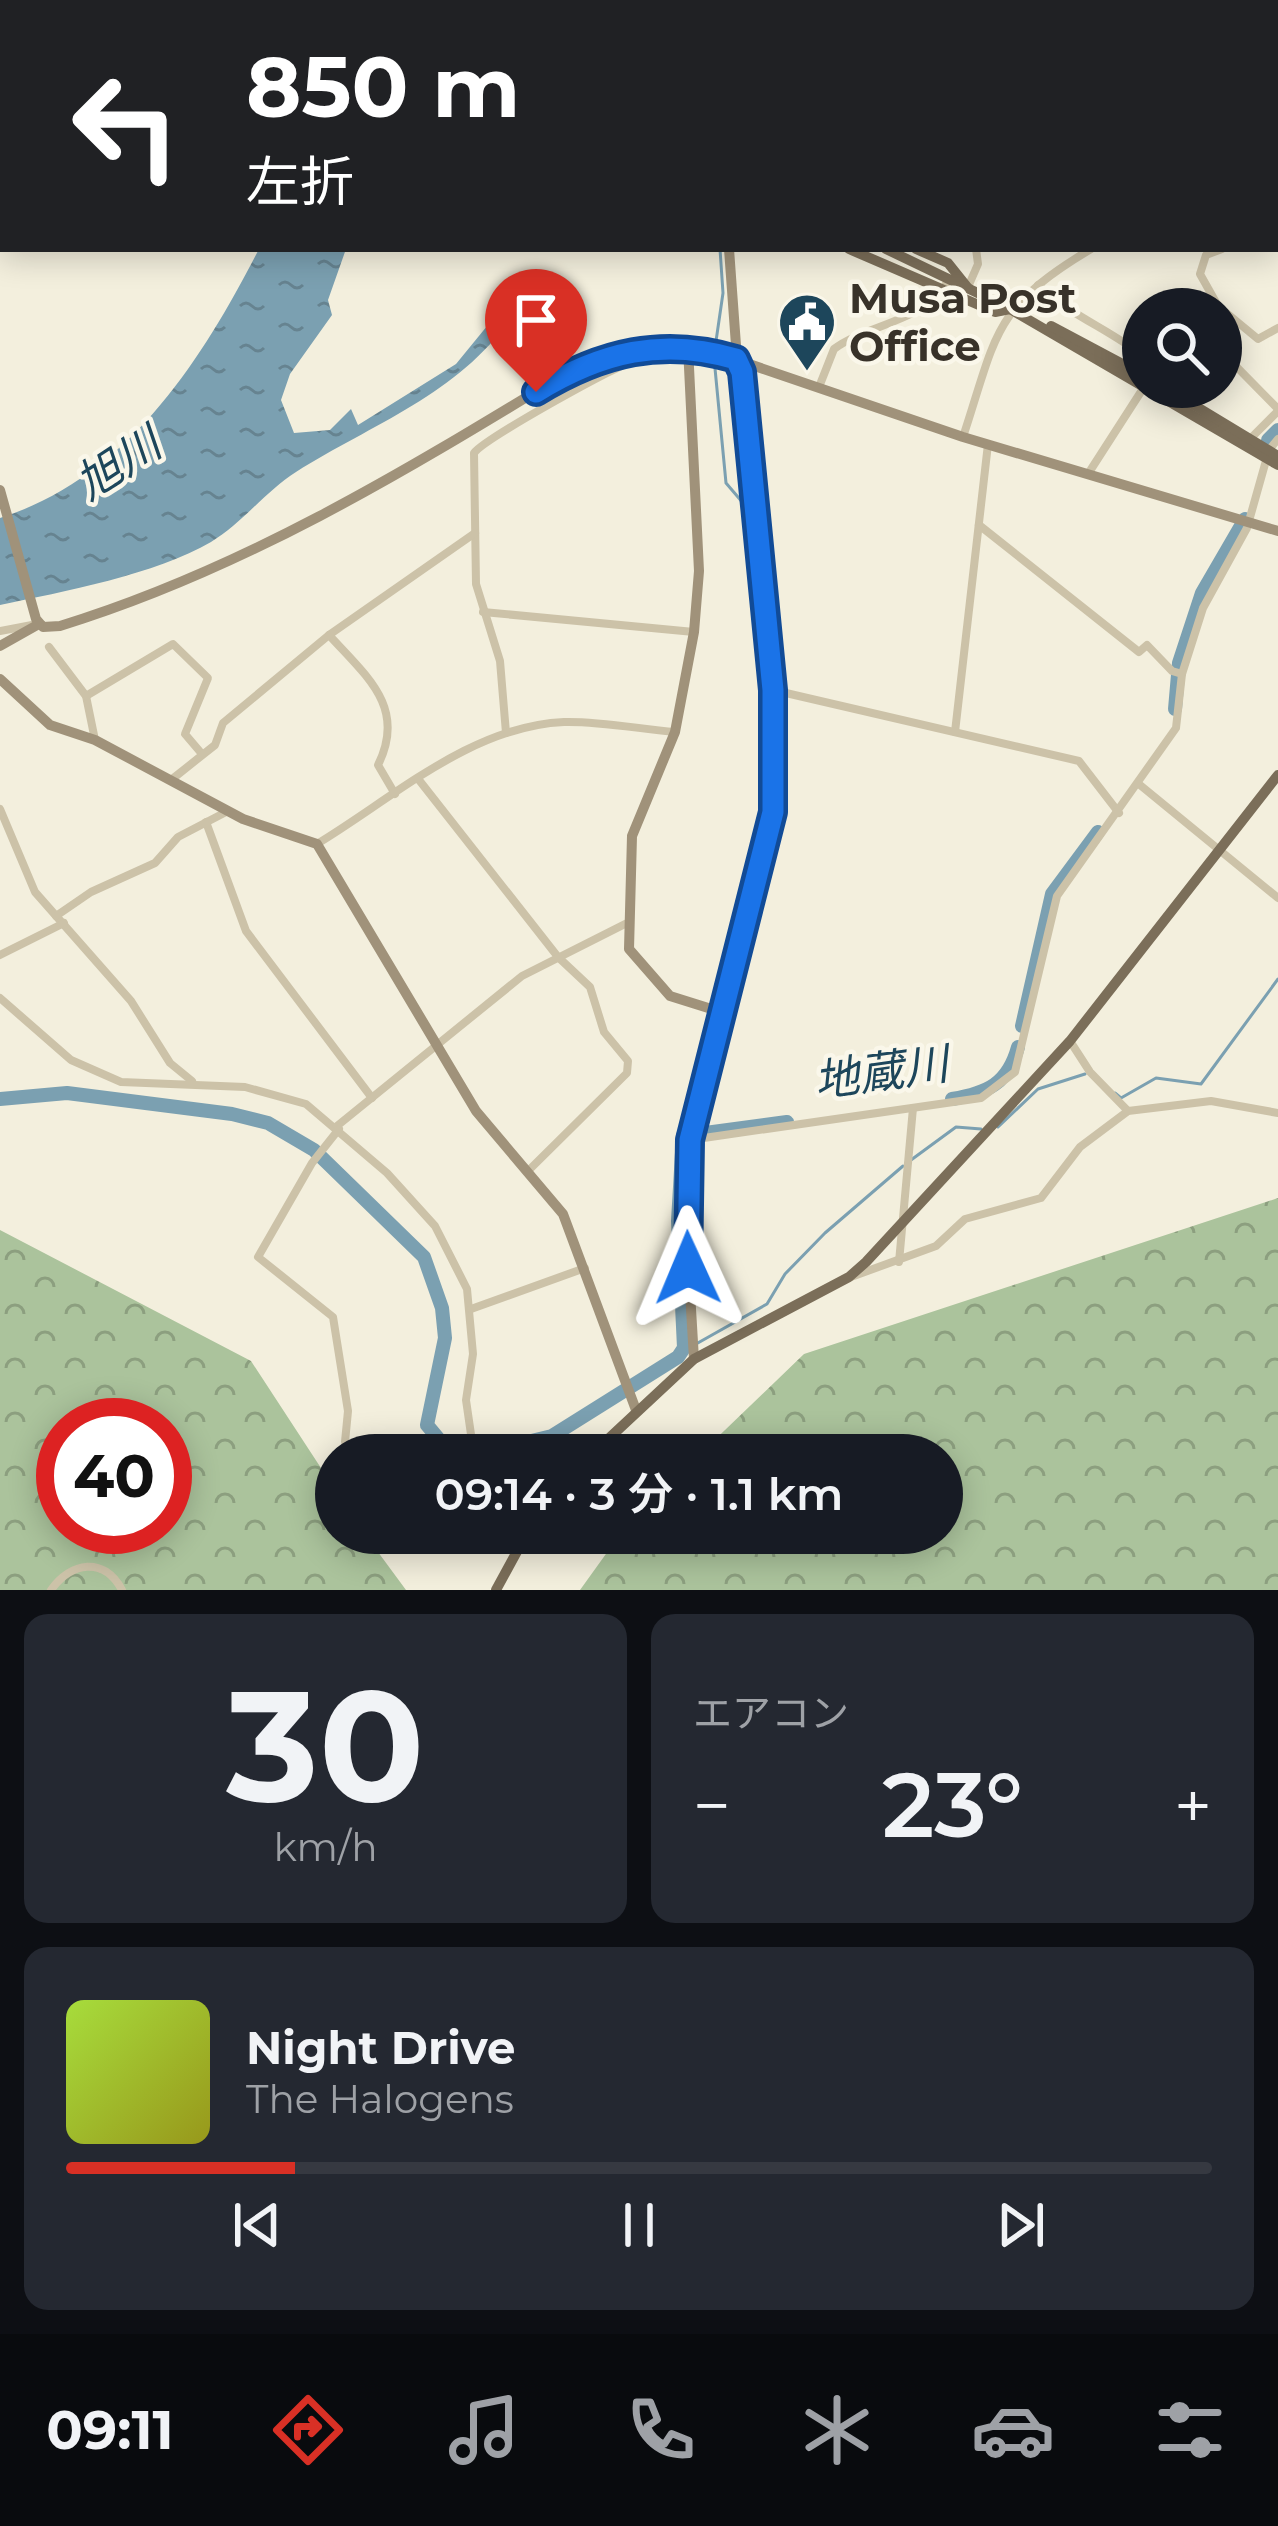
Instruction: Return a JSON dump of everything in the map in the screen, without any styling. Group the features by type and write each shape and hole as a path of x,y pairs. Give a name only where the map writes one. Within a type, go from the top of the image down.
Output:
{"main road":[{"path":"859,252 968,288 1122,364"},
{"path":"891,252 995,312 1010,308 1122,373"},
{"path":"923,252 948,263 968,288"},
{"path":"1184,408 1273,458"},
{"path":"1199,408 1273,458"},
{"path":"612,1434 694,1359 849,1277 1070,1041 1278,775"},
{"path":"496,1590 515,1554"}],"street":[{"path":"694,1359 686,1225 690,1140 773,812 773,690 742,372 732,357 729,252"},
{"path":"968,288 978,264 976,252"},
{"path":"963,437 991,340 1010,308 1061,263 1085,252"},
{"path":"1207,288 1200,274 1206,255 1214,252"},
{"path":"819,389 834,349 907,317 947,283"},
{"path":"1038,285 1084,322 1122,339"},
{"path":"1242,327 1258,339 1278,328"},
{"path":"506,733 500,661 476,584 474,453 482,441 638,358 676,354 688,347"},
{"path":"688,347 698,571 694,632 675,732 632,836 629,949 670,996 721,1012"},
{"path":"0,631 37,621 60,626 125,606 275,542 585,366 635,350 708,350 963,437 1278,531"},
{"path":"1242,373 1278,410 1250,439"},
{"path":"1088,474 1134,408"},
{"path":"690,1140 981,1098 1015,1072 1057,896 1141,785 1176,728 1182,674 1203,608 1278,439"},
{"path":"955,733 988,444"},
{"path":"0,490 37,621"},
{"path":"978,524 1139,652 1147,645 1172,671 1182,674"},
{"path":"171,780 215,745 223,723 329,635 476,532"},
{"path":"483,612 694,632"},
{"path":"0,646 37,621"},
{"path":"329,635 380,691 391,739 378,765 395,794"},
{"path":"86,696 173,644 208,678 185,734 202,754"},
{"path":"49,647 86,696 95,740"},
{"path":"0,679 50,725 95,740 226,812 317,844 476,1111 563,1214 587,1268 635,1410"},
{"path":"773,690 1079,761 1119,813"},
{"path":"317,844 395,794 506,733 563,722 675,732"},
{"path":"419,780 558,957 597,999 604,1032 628,1061 627,1073 526,1172"},
{"path":"1141,785 1278,898"},
{"path":"0,808 29,880 131,1001 170,1064 183,1078 199,1083"},
{"path":"0,956 60,920 91,892 155,863 178,837 226,812"},
{"path":"206,822 246,931 371,1098"},
{"path":"346,1434 348,1412 333,1317 258,1257 311,1163 338,1127 522,976 629,922"},
{"path":"0,998 58,1051 121,1082 199,1083 280,1094 338,1127 435,1226 456,1262 471,1309 473,1354 466,1400 471,1434"},
{"path":"1070,1041 1090,1072 1128,1111"},
{"path":"849,1277 936,1246 965,1219 1040,1198 1070,1167 1080,1147 1128,1111 1211,1100 1278,1113"},
{"path":"899,1263 913,1108"},
{"path":"471,1309 587,1268"},
{"path":"51,1590 68,1571 94,1566 108,1571 122,1590"}],"green space":[{"path":"1278,1198 1278,1590 580,1590 606,1554 963,1554 963,1434 721,1434 804,1354"},
{"path":"0,1230 251,1361 315,1459 315,1554 379,1554 406,1590 0,1590"}],"water":[{"name":"旭川","path":"257,252 345,252 328,300 332,315 290,374 281,400 294,433 330,430 351,409 358,425 456,364 501,309 528,287 508,321 457,375 296,472 211,542 137,573 0,605 0,518 45,500 122,445 185,373"}],"waterway":[{"path":"715,348 723,293 720,252"},
{"path":"714,358 726,483 749,510 766,673 763,818 714,1003"},
{"name":"地蔵川","path":"1268,440 1278,430"},
{"name":"地蔵川","path":"1175,709 1179,663 1202,593 1245,519"},
{"name":"地蔵川","path":"1022,1026 1052,894 1098,832"},
{"path":"1115,1093 1121,1098 1156,1078 1201,1084 1278,979"},
{"path":"683,1136 712,1012"},
{"name":"地蔵川","path":"952,1099 994,1085 1008,1070 1018,1047"},
{"path":"998,1127 1038,1089 1085,1074"},
{"name":"地蔵川","path":"0,1099 67,1093 232,1114 268,1123 314,1150 424,1257 442,1308 445,1338 427,1425 434,1434"},
{"name":"地蔵川","path":"555,1434 678,1357 684,1348 678,1221 683,1136 787,1122"},
{"path":"911,1160 956,1127 981,1129"},
{"path":"696,1344 767,1304 785,1274 825,1233 903,1166"}],"place":[{"name":"Musa Post Office","path":"807,373"}],"route":[{"path":"536,392 606,357 674,346 736,359 742,372 773,690 773,812 690,1140 688,1268"}]}
